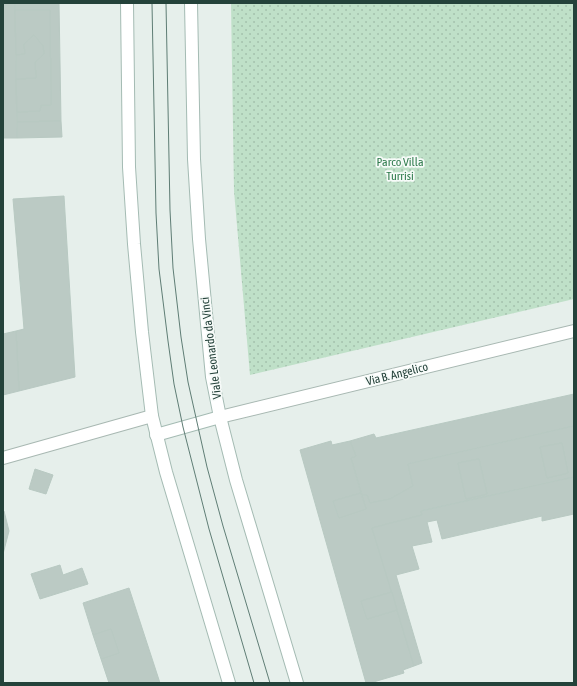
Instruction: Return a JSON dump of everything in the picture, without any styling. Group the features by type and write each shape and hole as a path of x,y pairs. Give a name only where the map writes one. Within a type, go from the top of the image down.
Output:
{"street":[{"path":"127,3 129,167 142,332 152,416 166,472 229,683"},
{"name":"Viale Leonardo da Vinci","path":"191,3 194,159 199,239 212,377 220,417 236,480 297,683"},
{"name":"Via B. Angelico","path":"156,435 220,417 574,331"},
{"path":"3,458 152,416"}],"green space":[{"name":"Parco Villa Turrisi","path":"231,3 574,3 574,299 250,375 234,191"}],"building":[{"path":"3,3 15,3 17,138 3,138"},
{"path":"15,3 59,3 61,121 17,122 17,112 40,111 41,105 51,105 50,10 15,10"},
{"path":"15,10 50,10 51,105 41,105 40,111 17,112 16,79 36,78 35,62 44,54 43,46 34,35 24,44 25,54 16,55"},
{"path":"34,35 43,46 44,54 35,62 36,78 16,79 16,55 25,54 24,44"},
{"path":"61,121 62,137 17,138 17,122"},
{"path":"64,196 75,377 19,391 16,331 24,329 13,199"},
{"path":"16,331 19,391 3,395 3,334"},
{"path":"574,394 574,426 408,464 413,486 390,499 370,503 367,495 362,495 351,458 356,456 350,441 374,434 376,438"},
{"path":"574,426 574,477 421,511 422,515 372,528 392,592 361,601 367,619 397,610 414,666 403,670 404,673 366,683 300,450 331,441 332,445 350,441 356,456 351,458 361,493 333,501 339,518 366,509 362,495 367,495 370,503 390,499 413,486 408,464","holes":["562,443 568,473 547,478 540,447","479,459 487,494 466,499 458,463"]},
{"path":"562,443 568,473 547,478 540,447"},
{"path":"479,459 487,494 466,499 458,463"},
{"path":"35,469 53,475 46,494 29,489"},
{"path":"574,477 574,514 542,521 542,516 442,539 437,520 427,522 432,542 412,546 419,569 396,575 422,663 414,666 372,528 422,515 421,511"},
{"path":"361,493 366,509 339,518 333,501"},
{"path":"3,511 9,531 3,554"},
{"path":"60,565 63,575 82,568 88,584 40,599 31,574"},
{"path":"129,588 160,683 109,683 101,659 119,653 111,629 93,635 83,603"},
{"path":"392,592 397,610 367,619 361,601"},
{"path":"111,629 119,653 101,659 93,635"}],"tram line":[{"path":"152,3 156,213 159,269 174,384 183,427 209,529 254,683"},
{"path":"166,3 170,210 173,268 181,337 188,382 207,467 270,683"}]}
